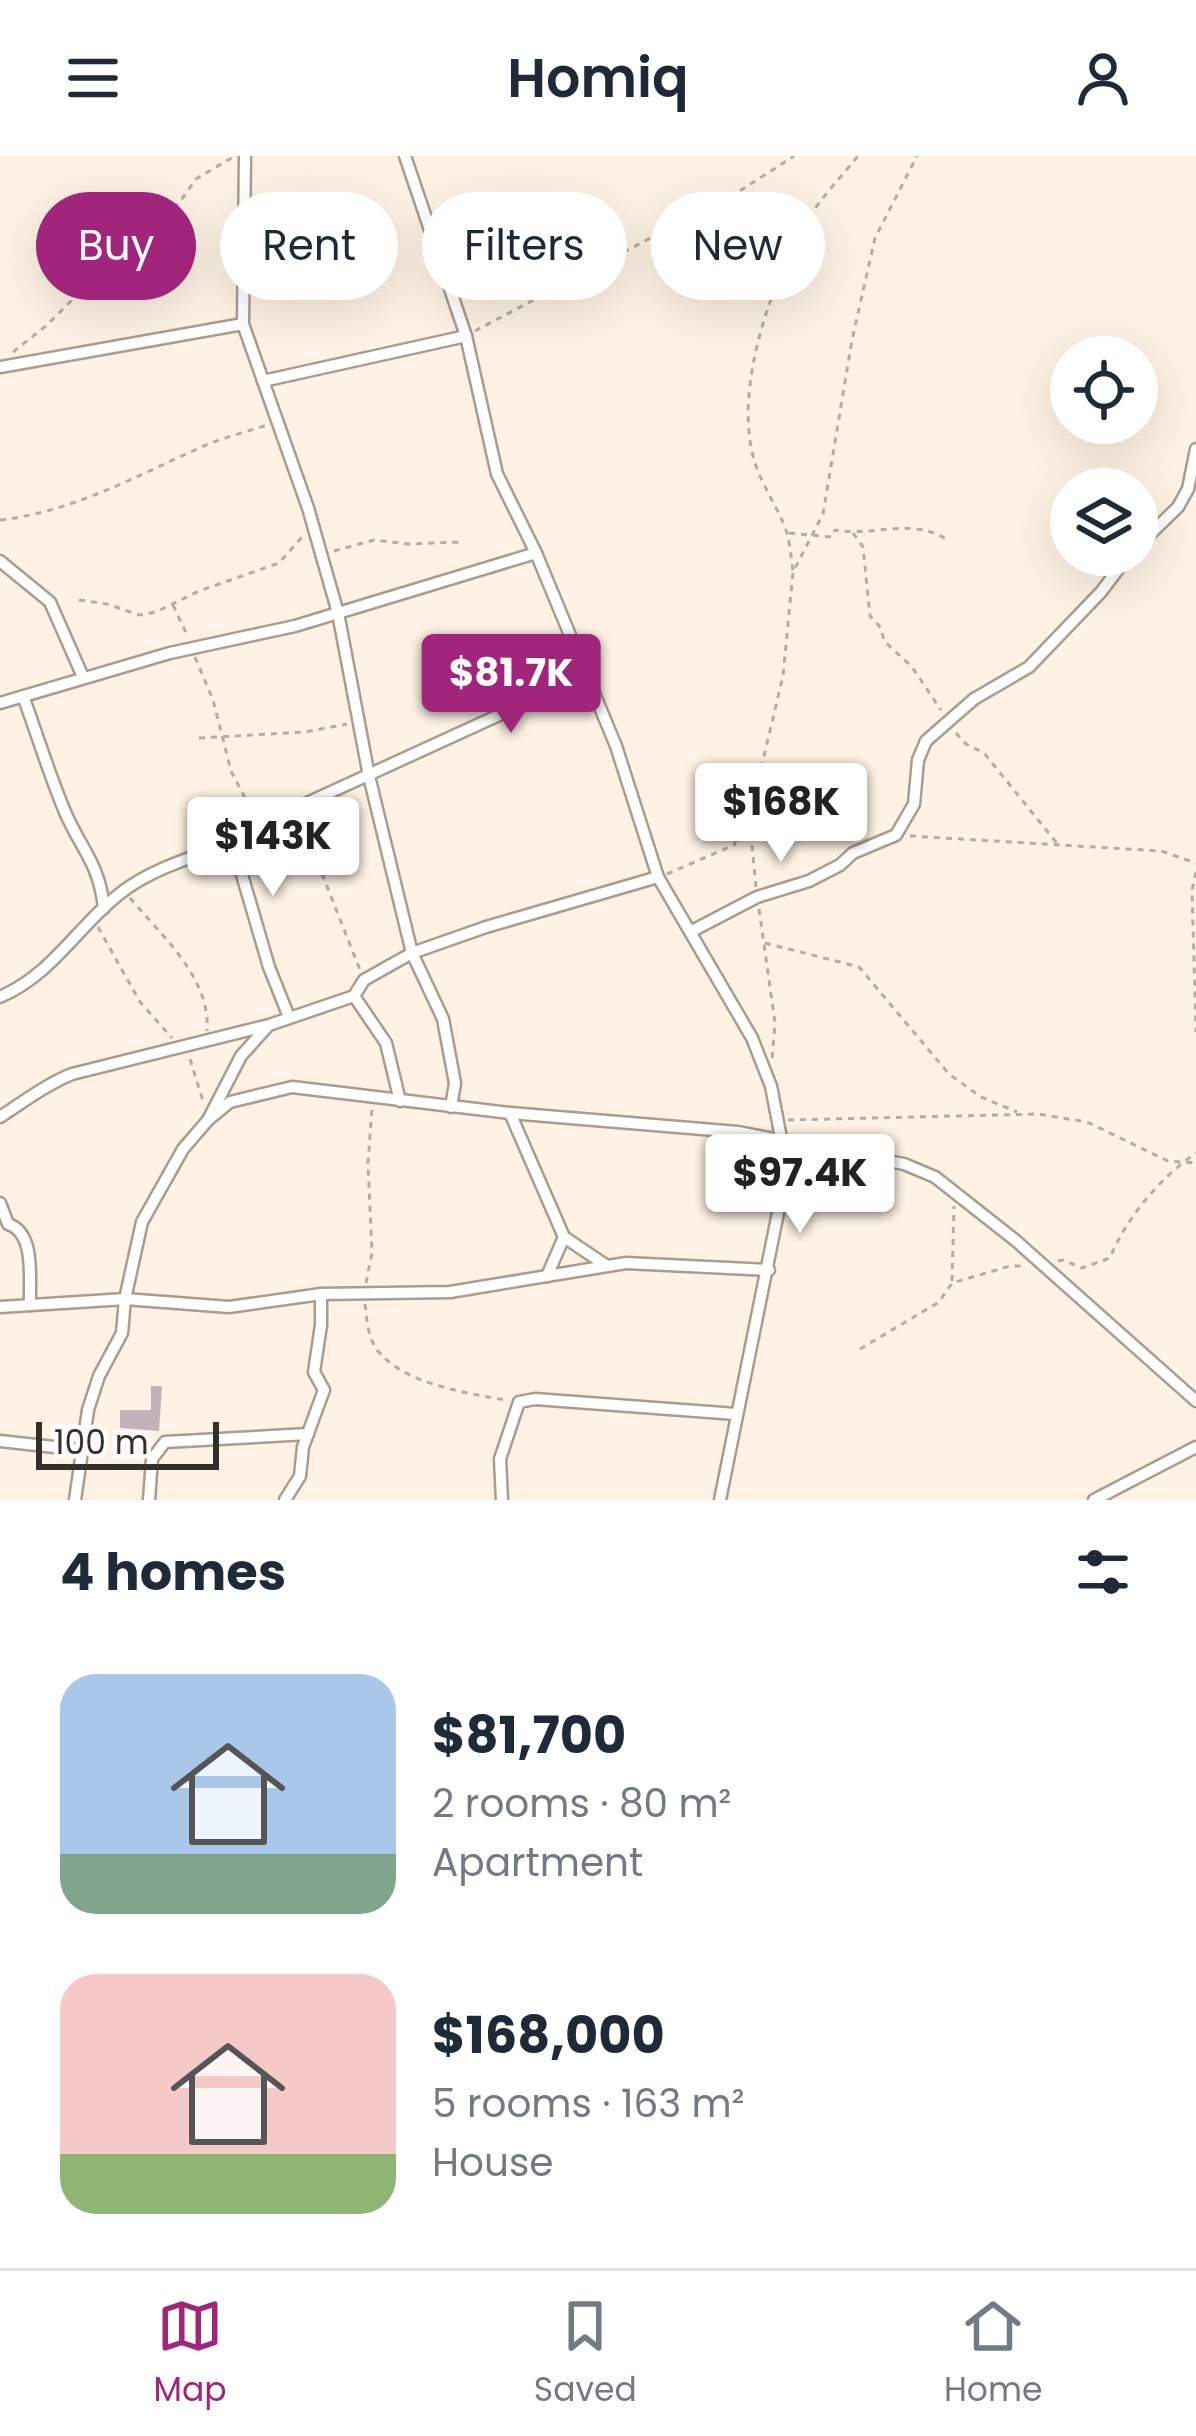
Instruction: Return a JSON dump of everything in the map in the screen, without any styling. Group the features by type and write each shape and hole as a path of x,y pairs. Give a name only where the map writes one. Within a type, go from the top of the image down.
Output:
{"street":[{"path":"245,156 243,324 280,421 338,614 369,776 412,953 442,1019 455,1083 451,1106"},
{"path":"405,156 466,336 497,474 536,553 616,746 658,877 762,1058 778,1121 782,1192 720,1500"},
{"path":"0,364 243,324"},
{"path":"263,381 466,336"},
{"path":"1158,527 1188,489 1196,449"},
{"path":"0,703 193,647 338,614 536,553"},
{"path":"0,561 50,602 83,677"},
{"path":"692,931 758,897 809,881 853,853 896,835 914,804 917,760 926,741 989,688 1029,668 1115,576"},
{"path":"0,997 52,966 63,946 124,891 176,860 232,844 259,825 584,676"},
{"path":"22,695 63,808 96,865 104,908"},
{"path":"232,844 289,1017"},
{"path":"0,1117 72,1074 269,1024 354,996 364,980 412,953 658,877"},
{"path":"354,996 386,1043 400,1101"},
{"path":"208,1120 241,1056 269,1024"},
{"path":"455,1083 476,1108"},
{"path":"75,1500 95,1384 122,1333 143,1218 183,1149 208,1120 230,1102 292,1088 781,1138 904,1164 934,1177 1015,1240 1196,1401"},
{"path":"510,1113 564,1237 607,1266"},
{"path":"0,1202 8,1224 26,1237 30,1304"},
{"path":"547,1276 564,1237"},
{"path":"0,1307 125,1299 229,1307 321,1294 482,1290 640,1263 769,1270"},
{"path":"285,1500 300,1476 308,1433 324,1390 314,1372 321,1294"},
{"path":"502,1500 500,1459 519,1402 736,1414"},
{"path":"149,1500 152,1459 165,1442 308,1433"},
{"path":"0,1441 81,1450"},
{"path":"1094,1500 1196,1447"}],"path":[{"path":"0,364 178,203 196,179 235,156"},
{"path":"466,336 743,189 794,156"},
{"path":"768,742 783,676 793,572 787,532 761,481 752,451 748,417 758,344 772,296 808,219 858,156"},
{"path":"793,572 823,514 852,340 875,238 917,156"},
{"path":"0,520 76,505 199,447 280,421"},
{"path":"79,600 139,616 278,563 312,526"},
{"path":"787,532 831,537 835,530 853,533 896,526 931,530 946,539"},
{"path":"853,533 863,547 870,616 881,628 884,641 922,681 948,723 966,744 984,753 1060,847"},
{"path":"322,557 374,540 462,542"},
{"path":"173,605 193,647 231,772 282,856"},
{"path":"199,738 305,732 361,721"},
{"path":"658,877 734,845 754,799"},
{"path":"296,809 364,980"},
{"path":"896,835 1161,851 1196,863"},
{"path":"1196,872 1192,890 1196,1032"},
{"path":"124,891 192,974 208,1017 206,1040"},
{"path":"93,919 140,1002 191,1060 208,1120"},
{"path":"762,942 859,968 949,1074 981,1097 1018,1113"},
{"path":"371,1096 372,1253 363,1292 375,1348 395,1365 454,1392 519,1402"},
{"path":"778,1121 1018,1113 1088,1122 1168,1161 1196,1163"},
{"path":"952,1282 954,1192"}],"building":[{"path":"151,1386 162,1386 159,1431 120,1428 120,1410 151,1410"}]}
